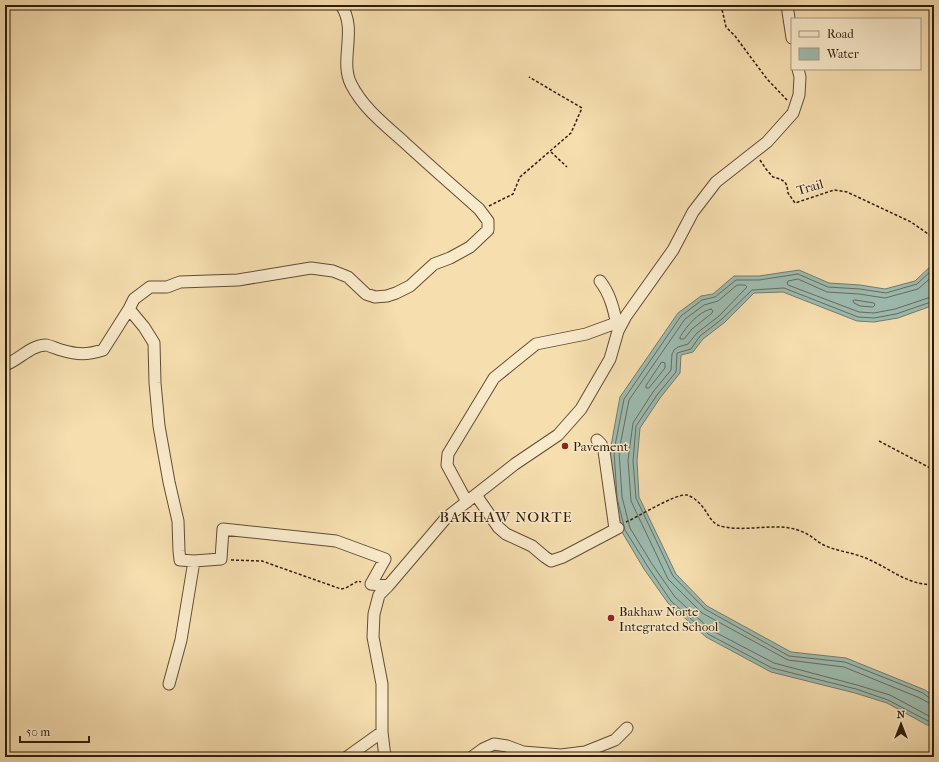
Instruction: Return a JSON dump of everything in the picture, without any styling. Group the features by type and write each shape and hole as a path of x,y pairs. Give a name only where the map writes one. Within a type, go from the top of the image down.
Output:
{"street":[{"path":"5,365 13,362 33,349 47,345 74,354 87,355 103,350 134,299 150,287 167,287 180,282 238,280 311,268 333,271 348,277 366,294 375,297 387,296 410,286 434,264 450,258 470,247 488,230 488,221 479,209 368,110 351,84 346,71 349,36 346,13 341,5"},
{"path":"787,5 791,31"},
{"path":"385,757 382,732 382,684 373,636 374,614 379,595 446,518 514,464 558,435 581,409 610,359 617,327 647,288 673,250 693,212 716,182 767,142 793,113 799,95 800,77 798,70"},
{"path":"600,281 610,298 617,327"},
{"path":"128,308 144,327 154,343 155,383 159,426 178,521 180,560 194,561 221,559 223,529 336,541 385,560 371,584 388,586"},
{"path":"597,440 604,451 619,527 563,557 551,560 532,546 506,534 498,527 471,499 447,465 448,454 494,378 536,344 617,327"},
{"path":"169,684 181,640 194,561"},
{"path":"472,757 483,749 494,744 507,746 523,752 561,755 585,752 615,740 627,728"},
{"path":"347,757 382,732"}],"path":[{"path":"721,5 726,26 736,36 767,79 781,92 794,109"},
{"path":"479,209 513,194 520,178 571,134 582,108 529,77"},
{"path":"550,152 567,167"},
{"name":"Trail","path":"755,152 771,175 785,182 788,193 795,202 834,190 846,192 910,222 934,238"},
{"path":"879,440 934,470"},
{"path":"619,527 672,498 686,495 694,498 702,506 714,524 724,528 786,527 804,532 826,546 869,559 908,580 922,585 934,585"},
{"path":"221,559 262,561 341,589 346,588 358,581 371,584"}],"water":[{"path":"934,263 934,305 898,318 874,322 857,321 783,292 754,293 725,322 703,339 693,352 681,355 680,373 660,398 640,428 637,461 639,497 676,574 707,606 791,652 846,658 925,690 934,696 934,726 927,725 887,703 855,693 771,672 706,637 668,603 644,569 622,532 613,499 610,451 620,397 678,313 701,296 713,294 734,276 759,276 799,270 829,283 860,285 885,289 915,281"}],"place":[{"name":"Pavement","path":"565,446"},
{"name":"Bakhaw Norte Integrated School","path":"611,618"}],"district":[{"name":"BAKHAW NORTE","path":"506,517"}]}
